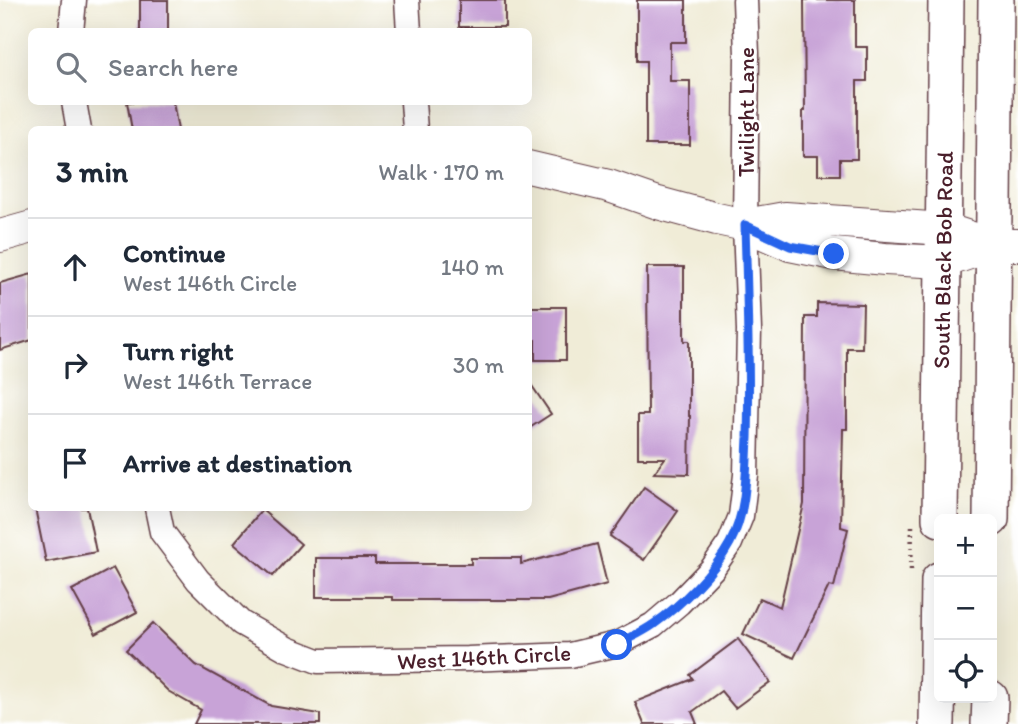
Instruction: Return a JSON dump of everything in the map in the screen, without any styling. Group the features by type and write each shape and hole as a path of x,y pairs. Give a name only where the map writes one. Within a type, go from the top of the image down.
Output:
{"main road":[{"name":"South Black Bob Road","path":"940,514 946,0"},
{"path":"991,514 1006,245 996,0"},
{"path":"937,724 938,640"},
{"path":"989,724 990,703"}],"street":[{"path":"71,28 74,0"},
{"path":"407,0 409,28"},
{"name":"Twilight Lane","path":"745,0 745,225"},
{"path":"75,105 78,126"},
{"path":"413,105 415,126"},
{"path":"532,168 609,186 658,204 745,225 785,218 944,245 1006,245"},
{"name":"West 146th Circle","path":"158,511 162,532 198,580 241,623 287,649 318,661 455,660 570,655 617,645 653,625 712,569 730,542 741,516 748,419 749,330 745,225"},
{"path":"0,236 28,228"}],"building":[{"path":"140,0 168,0 168,28 140,28"},
{"path":"459,0 505,0 505,27 459,27"},
{"path":"637,0 686,0 686,42 670,42 670,81 690,81 690,145 646,145 646,61 637,61"},
{"path":"804,0 855,0 855,47 867,47 867,81 857,81 857,159 840,159 840,175 818,175 818,156 803,156"},
{"path":"128,105 174,105 177,126 131,126"},
{"path":"647,267 684,267 684,341 689,341 689,474 654,473 665,458 638,458 638,415 648,415"},
{"path":"28,275 28,341 0,350 0,283"},
{"path":"817,303 863,304 862,348 847,348 847,429 843,429 841,527 848,529 834,587 829,586 794,658 743,634 760,598 780,607 804,504 805,317 817,317"},
{"path":"532,307 566,307 566,360 535,360 535,340 532,340"},
{"path":"532,386 551,414 532,426"},
{"path":"644,487 678,511 644,560 610,536"},
{"path":"36,511 88,511 96,552 46,562"},
{"path":"263,511 301,544 273,576 234,543"},
{"path":"597,544 607,584 548,600 316,597 316,558 375,558 375,564 471,564 471,558 521,558 521,564"},
{"path":"113,568 137,612 96,634 72,590"},
{"path":"153,623 196,665 271,706 320,714 320,724 194,724 201,710 168,691 126,650"},
{"path":"738,639 770,682 735,708 721,691 692,712 697,724 644,724 635,702 693,679 690,675"}],"route":[{"path":"617,645 653,625 712,569 730,542 741,516 748,419 749,330 745,225 790,246 834,254"}]}
